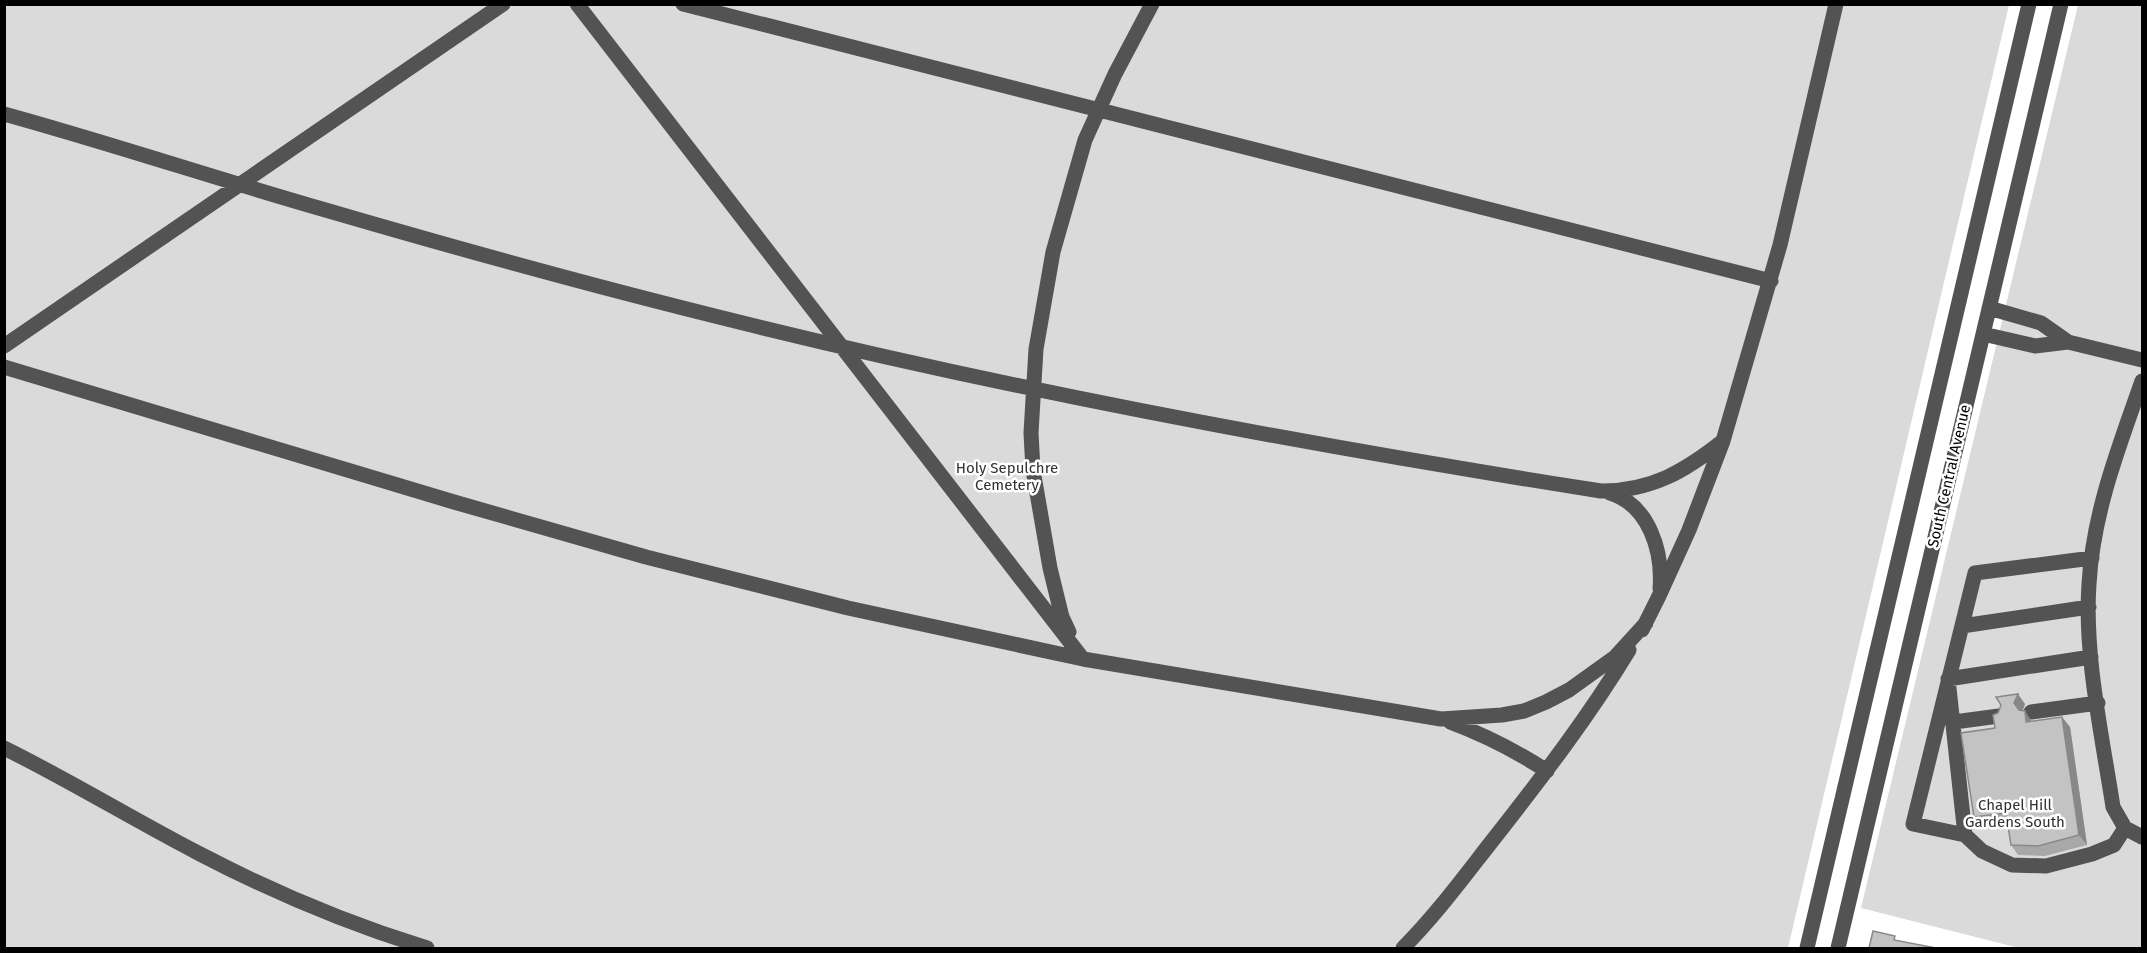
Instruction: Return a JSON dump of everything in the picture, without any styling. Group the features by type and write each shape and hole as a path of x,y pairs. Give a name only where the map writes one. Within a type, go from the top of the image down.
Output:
{"street":[{"path":"4,346 503,4"},
{"path":"577,4 1083,659"},
{"path":"683,4 1771,281"},
{"path":"1083,659 1062,617 1050,568 1033,470 1031,433 1036,349 1053,252 1077,166 1097,110 1152,4"},
{"path":"1403,948 1441,907 1547,771 1599,699 1646,623 1659,596 1705,492 1723,441 1771,281 1836,4"},
{"name":"South Central Avenue","path":"1807,948 2029,4"},
{"name":"South Central Avenue","path":"1838,948 2061,4"},
{"path":"4,114 174,163 327,211 570,278 840,346 1186,420 1424,463 1601,491 1621,497 1632,504 1650,530 1657,544 1660,563 1659,596"},
{"path":"1989,308 2041,323 2068,342"},
{"path":"1983,334 2035,346 2068,342 2142,360"},
{"path":"4,367 646,557 848,608 1083,659 1441,719 1515,751 1547,771"},
{"path":"2142,381 2109,476 2096,528 2089,608 2091,657 2113,807 2125,828 2142,837"},
{"path":"1601,491 1625,491 1646,486 1692,464 1723,441"},
{"path":"2092,558 1975,573 1913,824 1965,835 1982,851 2012,865 2046,866 2092,854 2114,845 2125,828"},
{"path":"1962,626 2089,608"},
{"path":"1441,719 1502,715 1524,711 1546,702 1583,681 1615,657 1646,623"},
{"path":"1948,679 2091,657"},
{"path":"1948,679 1965,835"},
{"path":"2031,712 2098,703"},
{"path":"1954,722 2000,716"},
{"path":"4,748 242,875 334,916 427,948"}],"green space":[{"name":"Holy Sepulchre Cemetery","path":"5,5 2009,5 1788,948 5,948"},
{"name":"Chapel Hill Gardens South","path":"2078,5 2142,5 2142,948 2019,948 1861,908"}],"building":[{"path":"2018,694 2014,703 2019,710 2025,711 2026,722 2062,717 2079,835 2038,846 2011,845 2006,813 1974,817 1961,733 1995,728 1993,715 1998,713 2001,705 1996,697"},
{"path":"1873,931 1895,936 1894,940 1936,948 1869,948"}]}
